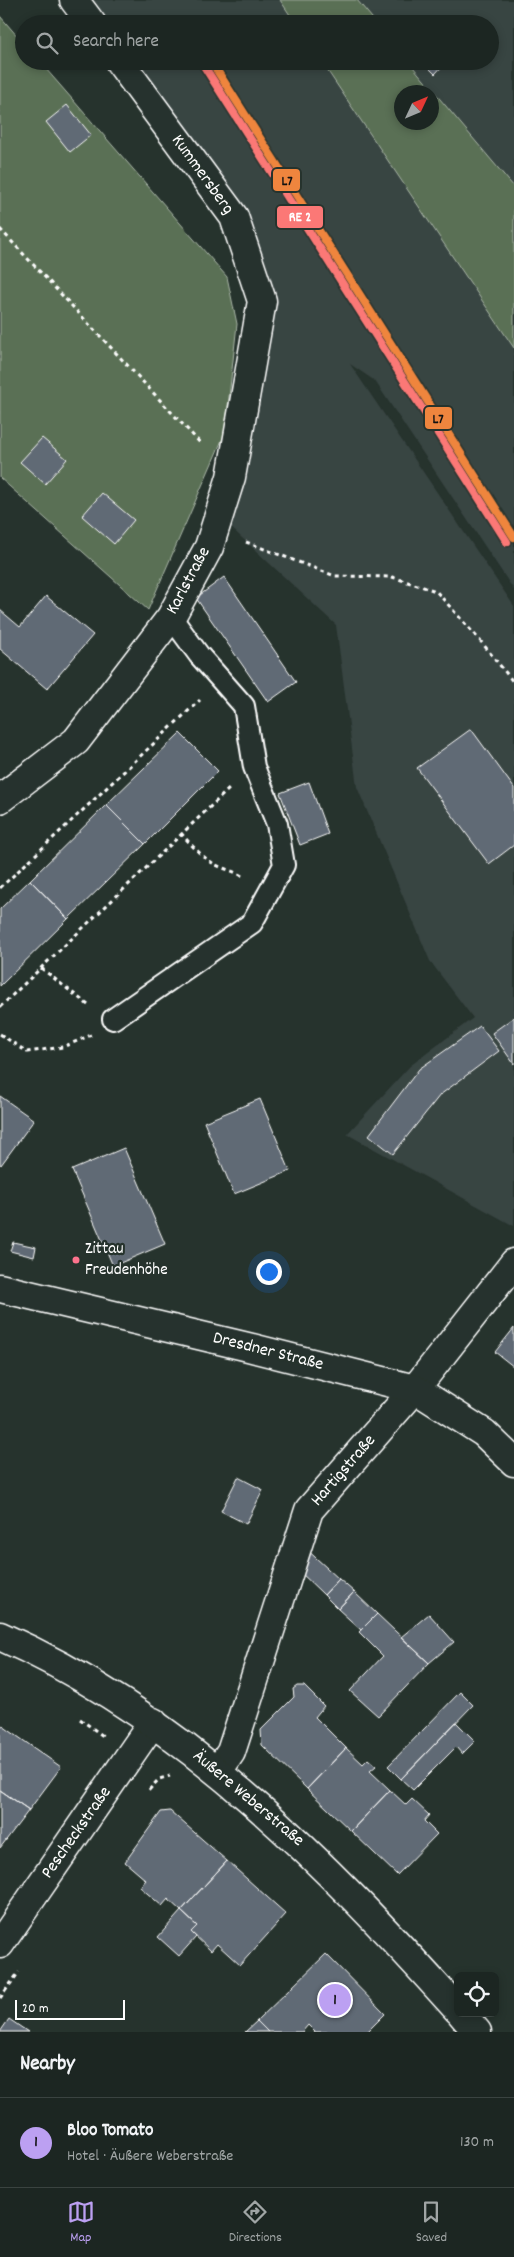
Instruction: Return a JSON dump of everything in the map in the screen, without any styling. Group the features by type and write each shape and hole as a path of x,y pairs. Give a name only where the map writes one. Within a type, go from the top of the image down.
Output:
{"street":[{"path":"74,0 85,15"},
{"name":"Kummersberg","path":"126,70 234,217 262,301"},
{"name":"Karlstraße","path":"0,799 76,741 171,617 209,547 231,477 262,301"},
{"name":"Hartigstraße","path":"218,1771 231,1752 309,1510 416,1390 514,1263"},
{"name":"Dresdner Straße","path":"0,1288 244,1346 416,1390 484,1433 514,1462"},
{"name":"Äußere Weberstraße","path":"0,1636 75,1673 153,1722 218,1771 312,1854 454,2006"},
{"name":"Pescheckstraße","path":"0,1944 153,1722"},
{"path":"464,2017 477,2032"}],"lane":[{"path":"113,1019 252,923 284,865 277,824 254,767 244,706 199,655 171,617"}],"path":[{"path":"0,229 231,477"},
{"path":"214,531 336,576 392,576 436,591 483,644 514,683"},
{"path":"0,888 222,679"},
{"path":"0,1007 181,833 254,767"},
{"path":"181,833 191,846 216,865 239,873 268,895"},
{"path":"0,1034 27,1052 62,1047 96,1032 113,1019 92,1008 41,968"},
{"path":"79,1718 103,1736 106,1743"}],"shaded area":[{"path":"88,0 280,0 290,15 99,15"},
{"path":"357,0 514,0 514,187 439,98 439,85 428,85 416,70 499,70 499,15 370,15"},
{"path":"138,70 327,70 514,348 514,590 375,381 350,364 514,606 514,1226 347,1134 410,1066 473,1018 430,961 357,787 336,625 227,524 273,305"}],"green space":[{"path":"280,0 357,0 370,15 290,15"},
{"path":"0,16 15,34 15,70 47,70 227,277 237,324 225,433 148,610 0,478"},
{"path":"327,70 416,70 428,85 394,85 394,130 439,130 439,98 514,187 514,348"}],"building":[{"path":"67,105 91,135 70,152 46,122"},
{"path":"42,438 67,459 45,484 20,462"},
{"path":"102,493 134,520 114,544 82,516"},
{"path":"224,577 296,682 268,702 196,598"},
{"path":"46,596 93,635 47,689 0,649 0,610 20,627"},
{"path":"471,729 514,788 514,845 489,864 417,768"},
{"path":"180,733 218,771 145,844 106,805"},
{"path":"309,782 328,834 300,845 280,793"},
{"path":"106,805 145,844 68,919 30,880"},
{"path":"30,880 68,919 0,986 0,909"},
{"path":"514,1017 514,1064 492,1033"},
{"path":"480,1026 499,1051 440,1095 393,1154 369,1135 419,1069"},
{"path":"0,1096 34,1120 1,1165 0,1164"},
{"path":"260,1099 290,1171 234,1194 204,1122"},
{"path":"124,1148 165,1244 113,1266 72,1170"},
{"path":"13,1242 36,1247 34,1257 10,1251"},
{"path":"514,1328 514,1367 495,1352"},
{"path":"238,1477 263,1490 246,1524 221,1511"},
{"path":"304,1547 339,1579 324,1595 297,1569"},
{"path":"339,1579 354,1592 338,1609 324,1595"},
{"path":"354,1592 377,1614 361,1630 338,1609"},
{"path":"377,1614 429,1663 378,1716 350,1691 383,1656 359,1632"},
{"path":"429,1614 454,1642 429,1663 401,1637"},
{"path":"297,1686 304,1686 324,1706 315,1717 346,1748 307,1789 262,1745 261,1730 294,1697 293,1689"},
{"path":"460,1692 473,1705 401,1779 388,1766"},
{"path":"456,1722 475,1741 462,1754 456,1747 413,1790 401,1779"},
{"path":"0,1724 61,1767 29,1810 0,1790"},
{"path":"346,1748 363,1764 368,1759 376,1766 370,1771 390,1790 351,1831 307,1789"},
{"path":"0,1790 29,1810 0,1848"},
{"path":"390,1790 406,1805 412,1799 429,1815 424,1821 437,1834 397,1875 351,1831"},
{"path":"170,1811 227,1861 181,1911 168,1899 162,1906 140,1887 146,1880 125,1862 161,1812"},
{"path":"227,1861 286,1914 240,1965 217,1944 211,1951 191,1932 197,1926 181,1911"},
{"path":"181,1911 197,1926 191,1932 196,1937 179,1956 158,1937"},
{"path":"326,1954 385,2014 367,2032 315,2032 308,2025 302,2032 268,2032 257,2021"},
{"path":"9,2019 28,2032 0,2032"},
{"path":"257,2021 268,2032 245,2032"}],"transit line":[{"path":"207,70 507,542"},
{"name":"L7","path":"217,70 514,537"}],"place":[{"name":"Zittau Freudenhöhe","path":"76,1260"},
{"name":"Bloo Tomato","path":"335,2000"}]}
